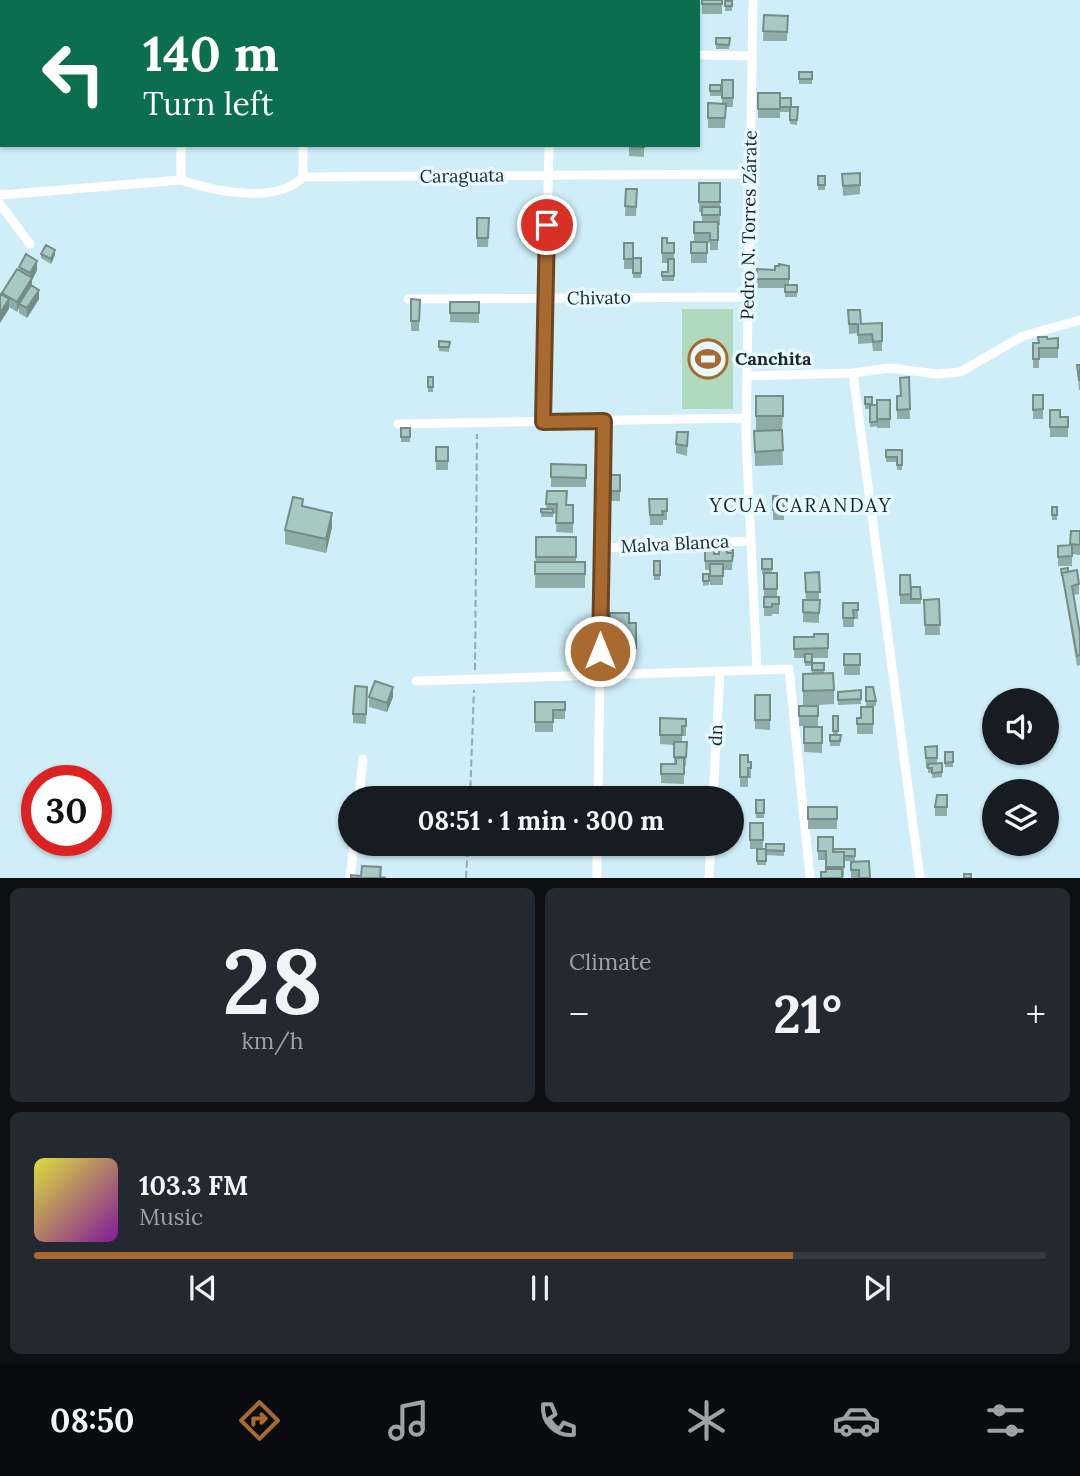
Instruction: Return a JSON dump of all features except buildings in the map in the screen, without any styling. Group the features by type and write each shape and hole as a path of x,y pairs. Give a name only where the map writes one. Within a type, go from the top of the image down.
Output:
{"street":[{"name":"Pedro N. Torres Zárate","path":"752,0 746,418 757,670"},
{"path":"700,55 752,56"},
{"path":"180,180 181,147"},
{"path":"303,147 303,177"},
{"path":"543,422 549,147"},
{"name":"Caraguata","path":"0,195 180,180 201,187 254,193 277,192 295,185 303,177 750,174"},
{"path":"0,204 30,244"},
{"name":"Chivato","path":"408,299 748,297"},
{"path":"747,376 853,373 890,368 937,374 960,372 1023,336 1080,320"},
{"path":"853,373 920,877"},
{"path":"398,424 746,418"},
{"path":"598,786 604,421"},
{"name":"Malva Blanca","path":"601,548 750,541"},
{"path":"416,681 789,669 810,877"},
{"name":"dn","path":"714,786 720,672"},
{"path":"360,786 363,760"},
{"path":"350,877 353,856"},
{"path":"597,856 597,877"},
{"path":"709,877 710,856"}],"path":[{"path":"471,786 475,680 477,423"},
{"path":"466,877 467,856"}],"green space":[{"name":"Canchita","path":"682,309 733,309 733,409 682,409"}],"place":[{"name":"Canchita","path":"708,359"}],"district":[{"name":"YCUA CARANDAY","path":"801,505"}],"route":[{"path":"547,225 543,422 604,421 600,651"}]}
